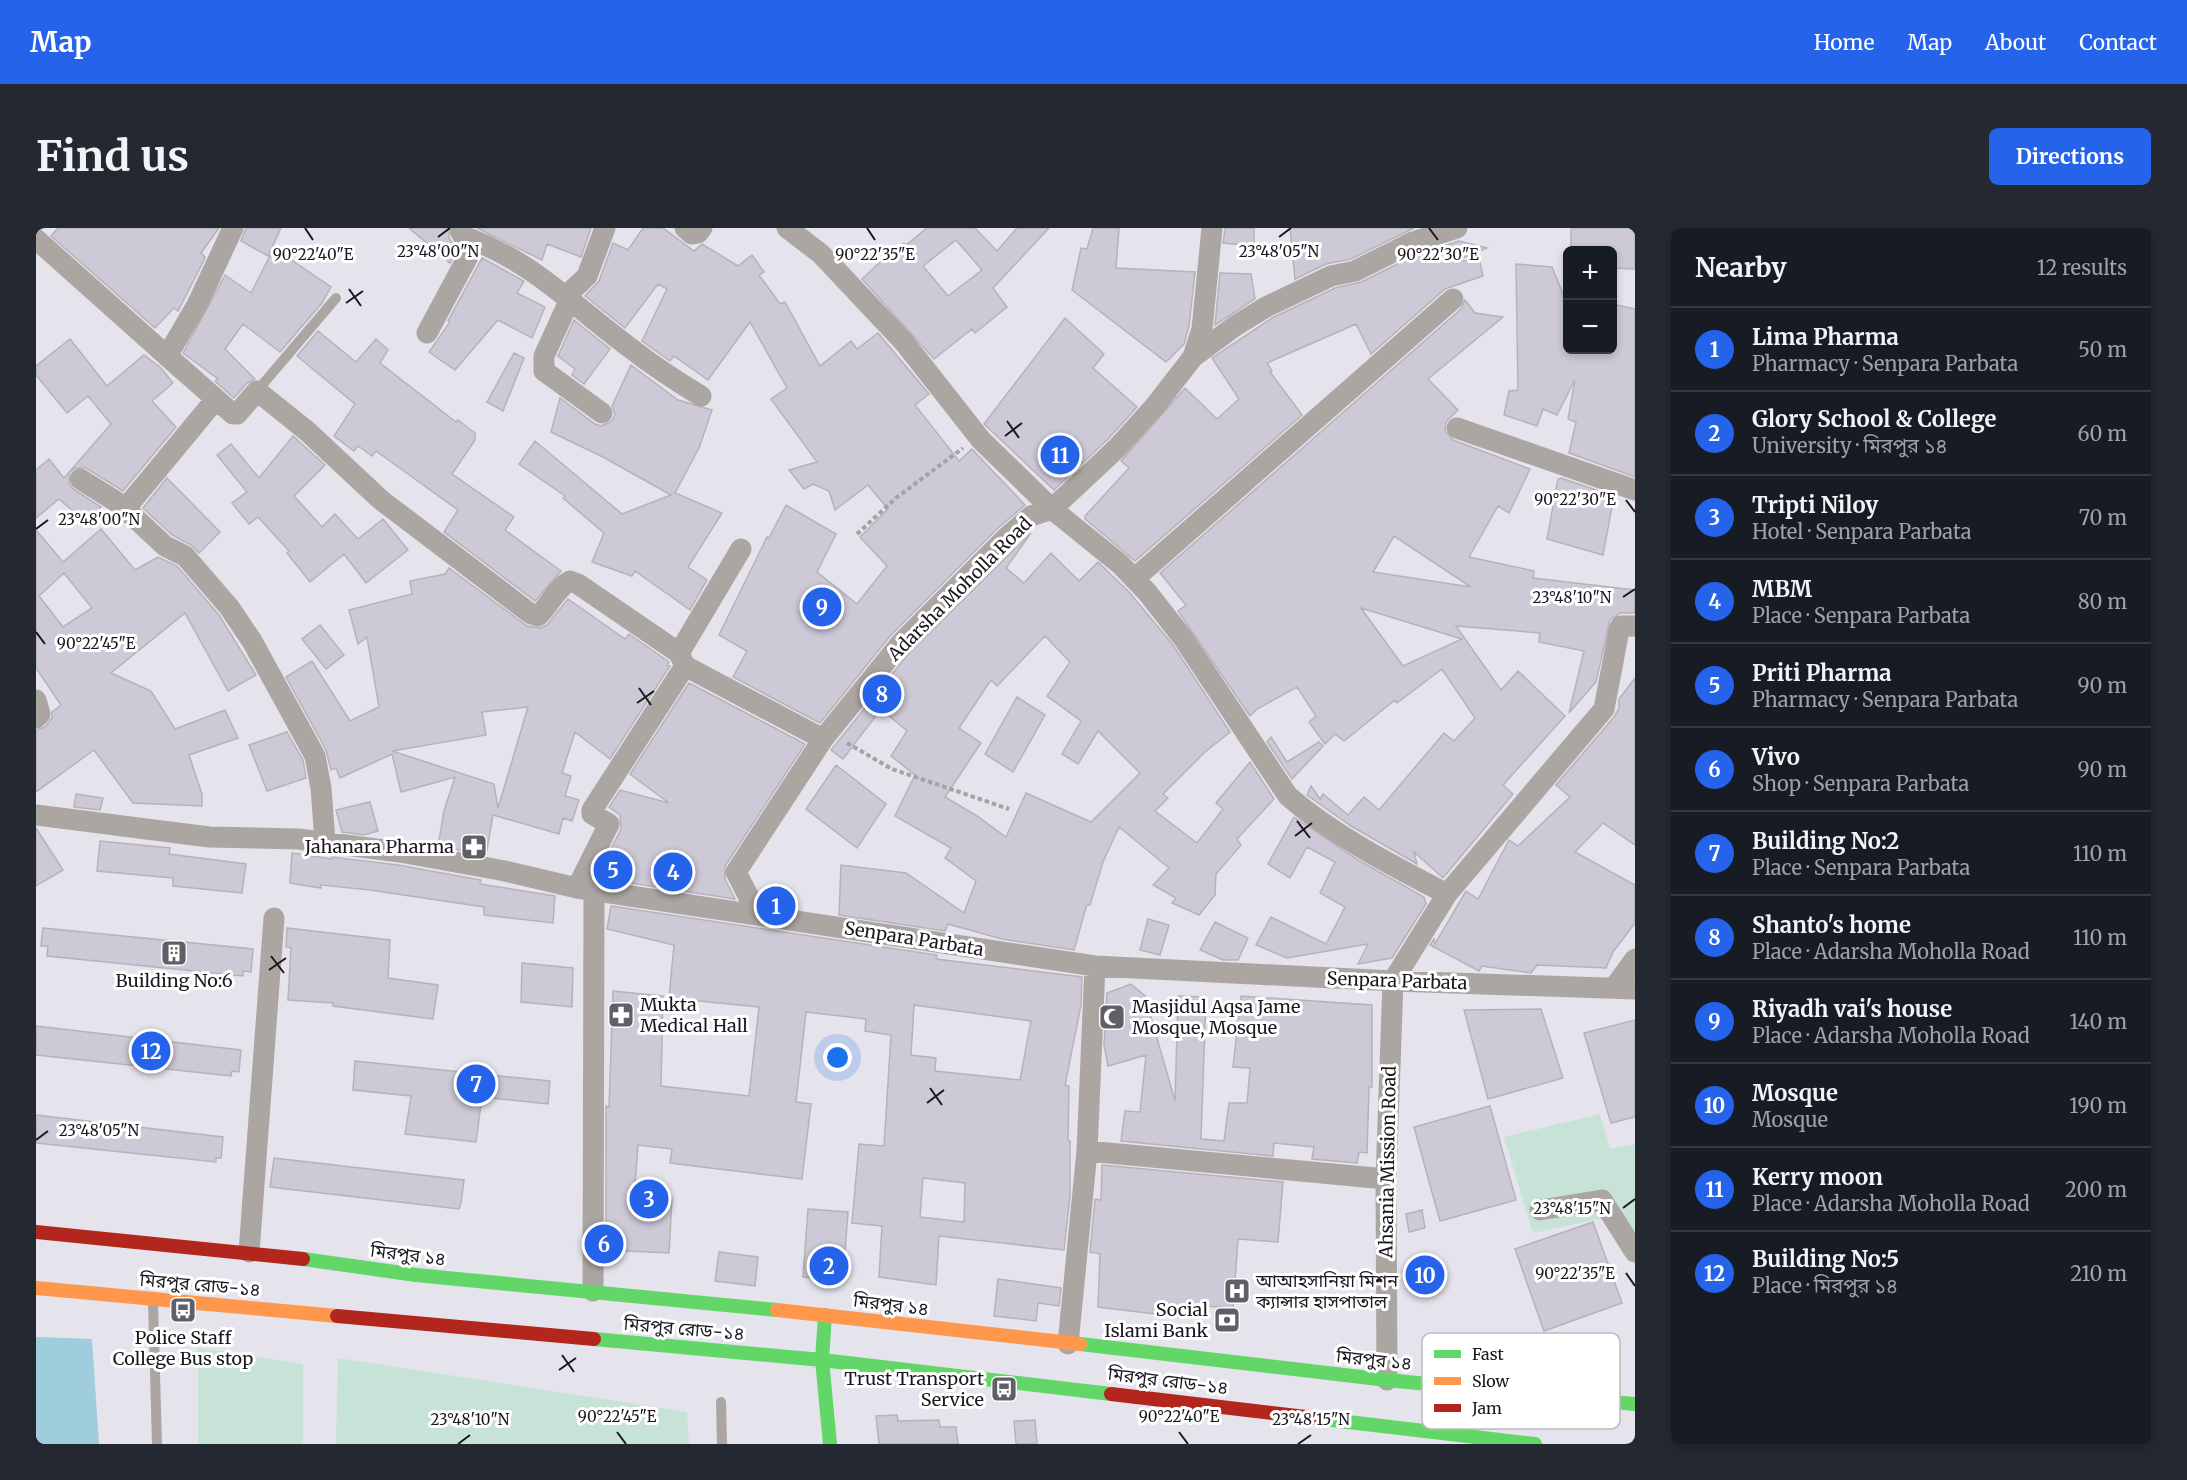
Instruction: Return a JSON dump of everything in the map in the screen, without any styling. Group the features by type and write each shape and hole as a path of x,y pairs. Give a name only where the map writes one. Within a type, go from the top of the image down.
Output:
{"main road":[{"name":"মিরপুর ১৪","path":"36,1232 249,1251 416,1275 825,1315 1422,1383"},
{"name":"মিরপুর রোড-১৪","path":"36,1288 822,1360 1535,1444"},
{"path":"825,1315 822,1360 830,1444"},
{"name":"মিরপুর ১৪","path":"1620,1403 1635,1404"}],"street":[{"path":"36,234 41,228"},
{"path":"167,356 197,305 233,228"},
{"path":"602,413 544,371 544,356 568,298 587,276 605,228"},
{"path":"685,228 692,234 698,233 702,228"},
{"path":"787,228 820,254 904,342 978,436 1052,509 1134,579 1183,638 1288,796 1306,812 1409,874 1447,894"},
{"path":"1192,357 1202,329 1212,228"},
{"name":"Adarsha Moholla Road","path":"758,915 736,872 826,736 900,644 1015,530 1031,516 1052,509 1117,448 1155,406 1192,357 1234,326 1266,307 1331,276 1355,271 1413,242 1457,228"},
{"path":"460,232 533,270 629,347 701,396"},
{"path":"427,333 472,249 460,232"},
{"path":"36,239 216,399 237,414 257,391 307,431 381,500 531,615 538,616 570,581 682,659 826,736"},
{"path":"1134,579 1453,299"},
{"path":"125,509 216,399"},
{"path":"1457,428 1635,490"},
{"path":"80,479 125,509 165,546 185,556 229,607 252,641 315,756 321,788 325,842"},
{"path":"593,1291 586,889 609,824 608,821 592,813 592,810 682,659 741,549"},
{"path":"1393,981 1447,894 1605,710 1619,630 1621,626 1635,626"},
{"path":"36,700 40,714 36,718"},
{"name":"Senpara Parbata","path":"36,815 209,837 298,839 400,852 505,871 586,889 1095,966 1393,981 1635,989"},
{"path":"249,1251 274,918"},
{"path":"1614,988 1635,959"},
{"path":"1068,1344 1087,1151 1095,966"},
{"name":"Ahsania Mission Road","path":"1387,1380 1386,1179 1393,981"},
{"path":"1087,1151 1386,1179"},
{"path":"1540,1210 1602,1200 1635,1252"}],"lane":[{"path":"257,391 336,298"},
{"path":"153,1299 157,1444"},
{"path":"721,1402 722,1444"}],"path":[{"path":"857,534 896,498 978,436"},
{"path":"826,736 892,769 1009,809"}],"green space":[{"path":"1600,1114 1610,1149 1635,1144 1635,1260 1632,1262 1614,1216 1533,1233 1504,1137"},
{"path":"198,1348 303,1364 303,1444 198,1444"},
{"path":"338,1358 687,1412 689,1444 336,1444"}],"water":[{"path":"36,1337 92,1339 99,1444 36,1444"}],"building":[{"path":"58,228 219,228 201,253 205,257 204,260 178,311 174,308 155,328 51,236"},
{"path":"246,228 281,228 268,256 241,241"},
{"path":"409,228 448,228 449,238 457,250 450,263"},
{"path":"477,228 591,228 581,257 547,244 542,260"},
{"path":"643,228 663,228 694,251 702,244 738,266 752,255 764,272 759,275 780,304 785,302 820,366 851,341 857,349 878,333 929,394 915,405 959,461 972,449 1025,505 998,528 891,635 820,723 733,677 747,651 719,635 767,537 769,538 786,505 836,534 817,572 857,604 887,566 860,537 888,509 868,485 835,510 829,491 813,484 804,489 789,470 817,462 771,399 787,388 750,322 708,380 674,356 670,361 642,341 667,289 658,284 625,328 585,296 599,281 613,243 628,250"},
{"path":"927,228 975,228 997,251 1017,228 1049,228 993,288 1007,307 975,333 972,329 934,359 862,279 892,251 904,243 906,245","holes":["956,240 982,270 948,296 923,266"]},
{"path":"1093,228 1119,228 1116,268 1195,272 1189,326 1184,344 1166,362 1072,290 1081,248 1087,249"},
{"path":"1225,228 1254,228 1254,246 1223,243"},
{"path":"1290,228 1414,228 1351,259 1326,264 1295,279"},
{"path":"1571,228 1635,228 1635,269 1617,268 1617,246 1571,246"},
{"path":"1459,241 1487,248 1457,260 1480,262 1483,276 1445,289 1371,354 1356,324 1267,363 1272,371 1270,372 1302,415 1135,561 1085,519 1085,516 1129,468 1121,461 1185,388 1217,419 1239,399 1212,358 1272,318 1335,288 1361,282 1418,254"},
{"path":"274,248 331,287 322,303 280,352 243,324 225,349 255,379 247,383 234,398 215,381 218,379 183,353 225,275 251,293"},
{"path":"482,258 524,281 517,293 545,307 532,338 498,320 455,370 429,352 450,322 448,321"},
{"path":"1516,264 1552,267 1563,294 1563,354 1617,354 1617,305 1635,309 1635,477 1569,453 1576,422 1568,419 1575,380 1557,415 1543,409 1537,426 1504,415 1509,391 1518,390"},
{"path":"1220,273 1251,274 1255,299 1215,325"},
{"path":"1465,300 1475,313 1503,317 1428,379 1458,410 1446,422 1445,431 1453,440 1530,469 1509,513 1498,506 1469,557 1534,571 1533,578 1635,590 1635,613 1620,613 1610,620 1596,682 1569,713 1584,651 1539,642 1540,633 1456,626 1501,690 1518,671 1565,716 1503,785 1513,794 1443,878 1414,852 1417,864 1351,826 1307,795 1311,786 1320,799 1323,794 1348,815 1364,797 1379,810 1444,733 1454,741 1475,718 1442,669 1397,703 1395,700 1344,741 1335,734 1325,744 1309,722 1316,716 1297,687 1257,709 1250,716 1178,611 1186,605 1160,573 1461,309","holes":["1394,536 1471,587 1373,572","1361,608 1462,639 1403,666"]},
{"path":"1065,318 1104,354 1093,368 1137,407 1108,439 1054,490 984,424"},
{"path":"574,320 610,349 584,384 572,375 575,369 558,356"},
{"path":"318,331 356,362 376,339 388,350 380,363 456,422 458,420 475,433 475,440 452,474 514,517 505,530 561,571 535,601 444,532 458,510 376,451 372,456 358,446 354,451 334,436 355,404 297,356"},
{"path":"70,339 107,386 144,355 160,367 173,383 152,401 176,427 123,491 86,468 75,468 69,473 69,484 73,489 101,507 88,524 59,499 36,518 36,470 49,459 64,478 111,424 88,396 67,413 36,375 36,366"},
{"path":"514,353 524,358 503,411 487,402"},
{"path":"631,365 678,400 712,410 699,448 675,493 722,513 688,567 707,580 690,610 635,571 632,576 592,562 604,533 563,498 565,496 519,464 535,441 622,514 671,495 603,457 551,432 560,398 595,424 601,426 612,421 615,414 612,406"},
{"path":"293,436 325,465 294,496 322,527 335,514 358,539 383,519 408,550 366,583 344,554 310,582 287,553 289,551 258,517 249,524 232,503 247,492 217,455 231,444 259,478"},
{"path":"167,478 220,532 199,553 191,545 172,535 143,508"},
{"path":"1561,478 1614,496 1603,555 1547,539 1558,479"},
{"path":"101,529 135,570 158,557 177,566 219,615 256,675 228,691 185,613 111,673 151,691 175,729 225,710 238,738 189,755 202,794 202,806 133,803 94,750 36,792 36,730 45,727 52,718 52,712 61,705 36,668 36,530 63,562","holes":["64,573 92,608 63,627 39,596"]},
{"path":"1031,533 1006,568 1024,583 1051,553 1079,581 1098,562 1130,593 1173,645 1230,732 1205,752 1163,794 1168,798 1155,811 1197,843 1223,809 1216,803 1250,762 1274,799 1237,839 1241,845 1216,874 1215,895 1199,915 1172,903 1176,898 1153,885 1169,868 1119,827 1103,862 1090,905 1087,904 1074,950 1002,939 948,924 945,931 839,915 841,865 906,873 964,913 976,881 945,858 951,848 895,816 915,775 891,756 907,731 881,709 843,759 831,750 909,653","holes":["1045,636 1070,662 1047,696 1081,721 1062,754 1078,764 1098,731 1140,773 1091,822 1026,793 1006,837 945,797 981,743 959,728 991,680 997,686"]},
{"path":"449,568 527,626 541,628 547,625 568,599 625,639 629,634 669,662 667,665 670,666 610,759 575,732 562,773 571,776 565,796 579,800 572,821 563,818 559,834 493,815 486,855 438,846 444,811 455,777 401,792 392,754 340,778 336,768 331,770 326,750 286,677 312,661 350,721 379,707 367,637 358,644 349,610 412,594 410,581 445,574","holes":["528,707 498,808 494,784 392,751 486,735 482,712"]},
{"path":"320,625 344,655 326,669 302,639"},
{"path":"1635,678 1635,845 1603,823 1575,852 1635,885 1635,923 1613,952 1606,968 1537,965 1531,973 1482,966 1479,971 1430,945 1434,939 1435,944 1466,891 1478,899 1509,840 1518,846 1570,797 1556,785 1614,717 1619,708 1619,699"},
{"path":"689,683 805,744 725,866 725,879 735,899 617,881 618,878 601,869 621,829 620,815 609,807 620,790 669,803 630,774"},
{"path":"1017,697 1045,715 1013,772 985,754"},
{"path":"287,732 303,760 306,778 267,791 249,745"},
{"path":"1271,737 1287,762 1319,742 1323,746 1292,779 1267,742"},
{"path":"836,765 886,804 857,848 806,809"},
{"path":"76,794 103,798 100,810 74,807"},
{"path":"370,802 378,831 364,835 342,832 336,810"},
{"path":"1294,817 1358,860 1424,897 1426,904 1392,958 1358,964 1368,944 1287,958 1256,945 1271,917 1326,944 1345,907 1320,893 1335,862 1307,847 1290,878 1268,864"},
{"path":"36,828 63,870 36,886"},
{"path":"100,841 170,848 169,854 246,864 242,893 173,886 173,878 97,871"},
{"path":"292,853 398,865 481,880 480,884 555,896 553,923 484,915 484,907 370,890 321,885 321,888 290,883"},
{"path":"611,906 937,955 936,959 1082,977 1081,1005 1065,1085 1069,1086 1070,1196 1064,1250 939,1236 936,1285 879,1277 882,1226 852,1223 859,1144 884,1146 891,1035 865,1031 866,1019 806,1012 796,1102 811,1104 802,1179 670,1163 672,1149 638,1145 634,1197 672,1199 669,1253 606,1250 606,1106 609,1107 613,991 663,996 661,1086 749,1096 759,1007 669,998 674,945 607,929","holes":["914,1005 1031,1021 1020,1080 935,1071 936,1058 911,1055","923,1178 965,1183 964,1222 920,1217"]},
{"path":"1148,919 1169,925 1160,955 1140,950"},
{"path":"1215,922 1248,938 1238,960 1223,960 1200,950"},
{"name":"Building No:6","path":"43,928 253,949 251,972 243,971 243,976 47,956 48,946 41,946"},
{"path":"287,928 390,940 388,978 438,985 433,1019 333,1006 333,1003 288,1000 291,948 286,947"},
{"path":"522,963 573,968 572,1007 521,1002"},
{"path":"1131,984 1145,996 1175,1101 1178,996 1206,997 1201,1139 1224,1141 1229,1103 1247,1103 1250,1068 1233,1067 1241,996 1372,1005 1372,1087 1369,1087 1367,1153 1359,1152 1357,1163 1312,1159 1314,1147 1274,1143 1273,1156 1121,1141 1125,1111 1140,1112 1146,1055 1108,1066 1104,1045 1107,993"},
{"path":"1541,1009 1563,1078 1488,1099 1464,1010"},
{"path":"1635,1020 1635,1117 1611,1123 1584,1033"},
{"path":"36,1026 241,1050 239,1072 232,1071 231,1076 36,1055"},
{"path":"355,1061 550,1081 548,1104 482,1097 476,1142 405,1134 411,1096 353,1090"},
{"path":"1490,1106 1516,1200 1440,1221 1414,1127"},
{"path":"36,1115 223,1137 221,1158 216,1158 216,1162 36,1143"},
{"path":"274,1158 464,1180 461,1203 459,1209 270,1187"},
{"path":"1102,1165 1283,1182 1278,1242 1238,1239 1233,1308 1188,1305 1188,1318 1098,1307 1100,1254 1090,1252 1095,1199 1101,1200"},
{"path":"808,1209 848,1212 843,1280 803,1277"},
{"path":"1422,1210 1425,1228 1409,1232 1406,1214"},
{"path":"1593,1222 1622,1303 1544,1331 1515,1249"},
{"path":"719,1252 758,1257 755,1286 715,1281"},
{"path":"998,1279 1061,1288 1059,1306 1038,1303 1036,1321 994,1316"},
{"path":"897,1415 898,1421 939,1420 940,1427 956,1427 958,1444 879,1444 876,1416"},
{"path":"1035,1420 1037,1444 1016,1444 1014,1421"}],"traffic: fast":[{"path":"303,1259 416,1275 777,1310"},
{"path":"825,1315 822,1360 830,1444"},
{"path":"594,1339 822,1360 1111,1394"},
{"path":"1080,1344 1422,1383"},
{"path":"1620,1403 1635,1404"},
{"path":"1314,1418 1535,1444"}],"traffic: slow":[{"path":"36,1288 337,1316"},
{"path":"777,1310 1080,1344"}],"traffic: jam":[{"path":"36,1232 303,1259"},
{"path":"337,1316 594,1339"},
{"path":"1111,1394 1314,1418"}],"place":[{"name":"Kerry moon","path":"1060,455"},
{"name":"Riyadh vai's house","path":"822,607"},
{"name":"Shanto's home","path":"882,694"},
{"name":"Jahanara Pharma","path":"474,847"},
{"name":"Priti Pharma","path":"613,870"},
{"name":"MBM","path":"673,872"},
{"name":"Lima Pharma","path":"776,906"},
{"name":"Building No:6","path":"174,953"},
{"name":"Mukta Medical Hall","path":"621,1015"},
{"name":"Masjidul Aqsa Jame Mosque, Mosque","path":"1112,1017"},
{"name":"Building No:5","path":"151,1051"},
{"name":"Building No:2","path":"476,1084"},
{"name":"Tripti Niloy","path":"649,1199"},
{"name":"Vivo","path":"604,1244"},
{"name":"Glory School & College","path":"829,1266"},
{"name":"Mosque","path":"1425,1275"},
{"name":"আআহসানিয়া মিশন ক্যান্সার হাসপাতাল","path":"1237,1291"},
{"name":"Police Staff College Bus stop","path":"183,1310"},
{"name":"Social Islami Bank","path":"1227,1320"},
{"name":"Trust Transport Service","path":"1004,1389"}]}
